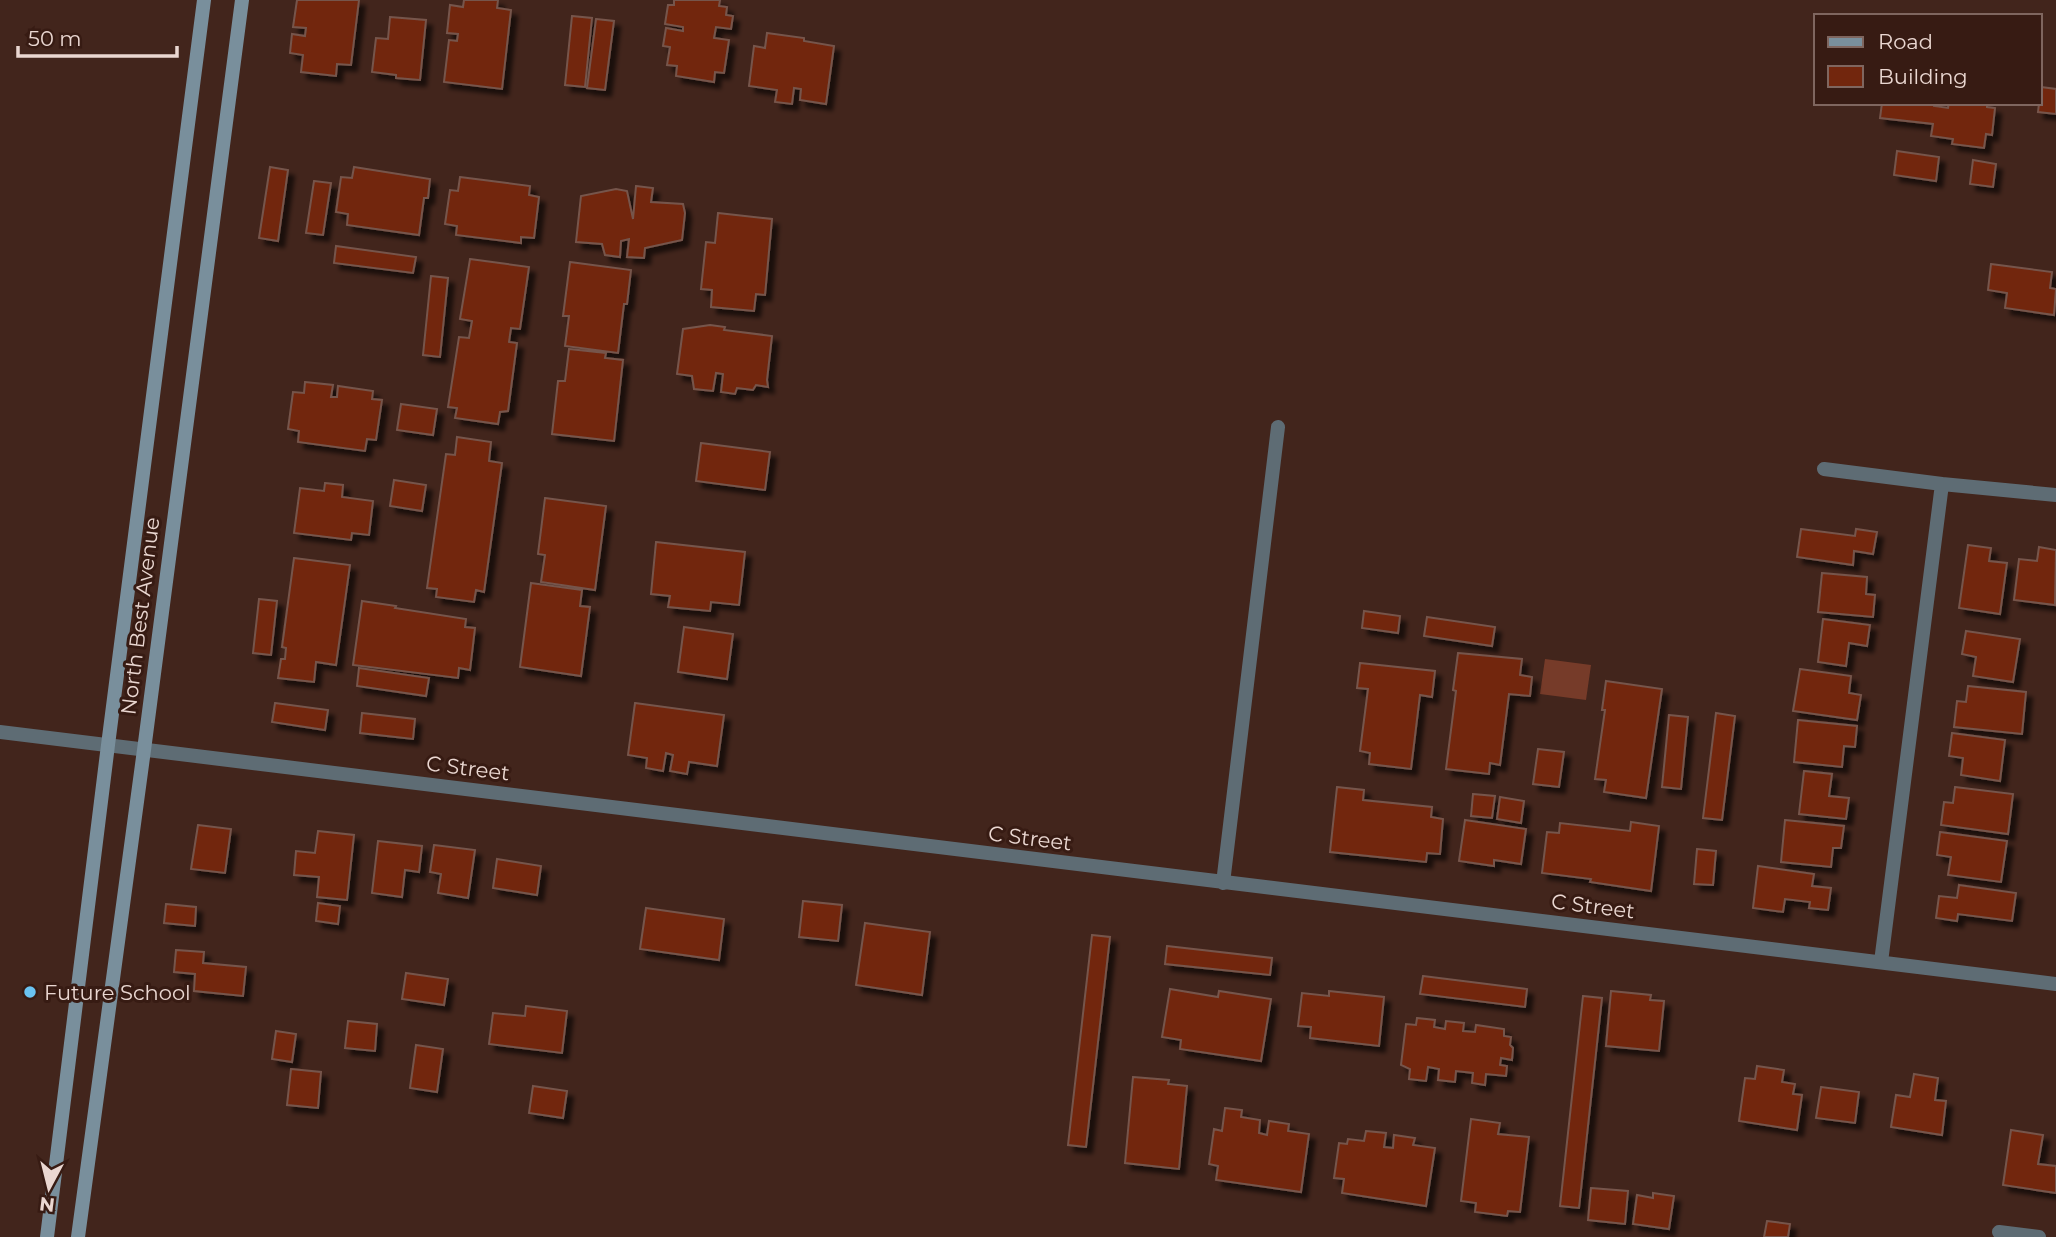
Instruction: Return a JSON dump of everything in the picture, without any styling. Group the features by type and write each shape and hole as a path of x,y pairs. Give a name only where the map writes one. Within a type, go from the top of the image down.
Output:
{"street":[{"name":"North Best Avenue","path":"47,1237 204,0"},
{"name":"North Best Avenue","path":"78,1237 242,0"},
{"path":"1223,883 1278,428"},
{"path":"1824,468 1942,484 2056,495"},
{"path":"1881,962 1942,484"},
{"name":"C Street","path":"0,732 2056,984"},
{"path":"1999,1232 2039,1237"}],"shaded area":[{"path":"1545,659 1591,665 1586,700 1540,694"}],"building":[{"path":"297,0 359,0 351,65 337,64 336,76 301,72 303,55 290,53 292,34 305,36 306,28 293,27"},
{"path":"464,0 498,0 497,8 511,10 502,89 444,82 449,40 457,41 458,34 447,33 450,5 463,7"},
{"path":"674,0 720,0 719,6 727,7 726,15 733,16 731,29 716,27 714,38 729,40 724,73 715,72 714,82 676,76 677,66 667,65 670,47 663,46 666,28 683,31 683,27 665,24 668,5 674,5"},
{"path":"572,16 592,18 585,87 565,85"},
{"path":"390,17 426,20 420,80 372,72 376,38 388,39"},
{"path":"596,19 614,21 605,90 587,88"},
{"path":"767,33 804,38 804,41 834,46 826,104 800,100 801,89 794,88 792,104 775,102 777,90 749,86 754,46 765,48"},
{"path":"2042,87 2056,89 2056,114 2038,112 2039,105 2042,105"},
{"path":"1882,105 1934,105 1948,108 1949,105 1987,105 1995,108 1992,135 1986,134 1984,148 1952,144 1953,139 1931,136 1933,124 1880,118"},
{"path":"1897,151 1939,157 1936,181 1894,175"},
{"path":"1973,160 1996,164 1993,187 1970,184"},
{"path":"270,167 288,170 278,241 259,238"},
{"path":"354,167 430,179 428,198 424,198 419,235 347,225 348,214 336,212 341,177 352,178"},
{"path":"460,177 530,186 529,195 539,197 534,238 521,237 521,243 456,235 457,226 445,224 450,190 458,191"},
{"path":"314,181 331,183 323,235 306,233"},
{"path":"636,186 653,188 651,202 683,204 685,213 682,240 645,248 644,258 627,257 629,239 621,241 620,257 605,255 602,244 576,242 581,196 616,189 627,191 633,219"},
{"path":"718,213 772,219 765,295 756,294 754,311 711,307 712,290 701,289 706,242 715,243"},
{"path":"336,246 416,257 413,273 334,263"},
{"path":"470,259 529,267 520,329 511,328 509,342 517,343 508,411 500,412 498,424 455,418 457,408 448,407 459,337 469,338 472,321 460,319"},
{"path":"570,262 631,270 618,353 565,346 569,316 563,316"},
{"path":"1991,264 2052,272 2050,288 2056,289 2054,315 2005,308 2007,293 1988,290"},
{"path":"431,276 448,278 440,357 423,355"},
{"path":"710,325 725,327 724,330 772,336 768,387 756,385 753,390 737,388 735,394 721,392 723,374 716,373 713,391 694,389 692,376 677,374 683,329"},
{"path":"569,349 606,353 605,358 623,360 614,441 552,434 558,381 565,381"},
{"path":"305,382 333,385 331,397 337,397 338,386 373,391 372,399 382,400 376,440 367,439 365,451 298,442 299,431 288,429 293,392 304,393"},
{"path":"401,404 437,409 433,435 397,430"},
{"path":"457,437 491,442 489,461 502,463 484,592 476,590 474,602 436,597 437,589 427,588 446,454 455,455"},
{"path":"701,443 770,452 765,490 696,481"},
{"path":"394,480 426,485 422,511 390,506"},
{"path":"325,483 343,485 342,497 373,501 369,535 352,533 351,540 294,533 300,488 324,491"},
{"path":"545,498 606,506 595,590 541,582 545,555 538,554"},
{"path":"1801,529 1855,536 1856,529 1877,532 1873,554 1854,551 1853,565 1797,557"},
{"path":"656,542 745,552 739,605 711,602 710,611 668,607 670,596 651,594"},
{"path":"1968,545 1991,548 1989,561 2007,563 2000,614 1959,608"},
{"path":"2039,547 2056,550 2055,605 2014,600 2019,559 2037,561"},
{"path":"294,558 350,565 336,665 316,662 314,682 278,678 281,659 285,659 286,648 282,647"},
{"path":"1822,573 1867,577 1866,594 1875,595 1873,617 1818,612"},
{"path":"531,583 582,590 580,606 590,607 581,676 520,667"},
{"path":"259,599 277,601 271,655 253,653"},
{"path":"362,601 466,619 465,627 475,628 470,670 459,668 458,678 353,665"},
{"path":"1364,611 1400,616 1398,633 1362,628"},
{"path":"1427,617 1495,627 1492,646 1424,636"},
{"path":"1823,619 1870,625 1867,646 1849,643 1846,666 1818,662"},
{"path":"684,627 733,634 727,679 678,672"},
{"path":"1966,631 2020,639 2013,682 1973,676 1976,657 1962,654"},
{"path":"1458,653 1522,659 1520,675 1532,677 1530,696 1509,694 1500,765 1490,763 1489,774 1446,769"},
{"path":"1360,663 1435,671 1432,697 1420,695 1411,769 1369,764 1370,753 1360,751 1368,689 1357,688"},
{"path":"359,668 429,678 426,696 357,686"},
{"path":"1800,669 1851,676 1849,693 1861,695 1857,720 1793,711"},
{"path":"1606,681 1662,689 1646,798 1604,792 1606,780 1595,779 1605,710 1602,710"},
{"path":"1968,686 2026,692 2022,734 1954,727 1957,701 1966,702"},
{"path":"275,703 328,710 325,730 272,722"},
{"path":"635,703 724,715 717,766 689,762 687,774 670,771 673,755 666,753 663,771 646,768 647,758 628,755"},
{"path":"362,713 415,719 413,739 360,733"},
{"path":"1716,713 1735,716 1722,820 1703,818"},
{"path":"1669,715 1688,717 1681,789 1662,787"},
{"path":"1798,720 1857,726 1855,747 1844,746 1842,767 1794,762"},
{"path":"1952,733 2005,740 2000,781 1961,775 1963,758 1949,756"},
{"path":"1538,749 1564,752 1559,787 1533,784"},
{"path":"1804,771 1832,774 1829,796 1849,798 1846,819 1799,814"},
{"path":"1337,787 1364,790 1363,800 1432,807 1431,817 1443,819 1440,854 1427,853 1426,862 1330,852"},
{"path":"1955,787 2013,794 2008,834 1941,825 1944,802 1953,803"},
{"path":"1473,794 1495,796 1492,818 1471,816"},
{"path":"1500,797 1524,801 1521,823 1497,819"},
{"path":"1465,820 1526,829 1521,864 1494,860 1494,866 1459,861"},
{"path":"1785,820 1844,826 1841,848 1833,848 1831,867 1781,862"},
{"path":"1631,822 1659,826 1651,891 1542,873 1547,832 1559,833 1560,823 1630,831"},
{"path":"198,825 231,829 225,873 191,869"},
{"path":"318,831 354,835 347,900 317,897 319,877 294,875 296,851 315,853"},
{"path":"1940,832 2007,841 2001,882 1948,875 1951,857 1937,855"},
{"path":"378,841 422,846 419,872 405,870 402,897 372,893"},
{"path":"434,845 475,850 468,898 438,893 441,874 430,872"},
{"path":"1697,849 1716,851 1713,885 1694,884"},
{"path":"497,859 541,866 537,895 493,888"},
{"path":"1758,866 1814,874 1812,886 1831,888 1828,910 1809,908 1810,902 1785,899 1783,912 1753,908"},
{"path":"1959,885 2016,893 2012,921 1958,914 1957,921 1936,918 1939,896 1957,898"},
{"path":"803,901 842,905 838,941 799,937"},
{"path":"318,903 340,906 338,924 316,921"},
{"path":"166,904 196,907 195,926 164,923"},
{"path":"646,908 724,919 719,960 640,949"},
{"path":"865,923 930,932 922,995 856,985"},
{"path":"1092,935 1110,937 1086,1147 1068,1145"},
{"path":"1167,946 1272,958 1270,975 1165,964"},
{"path":"176,950 204,952 203,963 246,967 243,996 194,991 195,974 174,972"},
{"path":"406,973 448,979 444,1005 402,999"},
{"path":"1423,976 1527,989 1525,1007 1420,994"},
{"path":"1170,989 1218,997 1219,991 1271,999 1261,1061 1180,1049 1181,1040 1162,1037"},
{"path":"1329,991 1384,997 1379,1046 1310,1038 1311,1027 1298,1026 1302,993 1329,996"},
{"path":"1611,991 1651,995 1650,1000 1664,1001 1659,1051 1606,1046"},
{"path":"1583,996 1602,998 1579,1208 1560,1206"},
{"path":"526,1006 567,1011 562,1053 489,1044 493,1013 525,1016"},
{"path":"1417,1018 1435,1020 1434,1027 1445,1029 1446,1021 1464,1023 1463,1031 1475,1032 1476,1025 1504,1029 1504,1036 1511,1037 1510,1045 1513,1048 1512,1060 1501,1058 1500,1065 1507,1066 1506,1076 1486,1074 1485,1085 1472,1083 1473,1073 1456,1071 1455,1082 1438,1080 1439,1069 1428,1067 1426,1081 1409,1079 1410,1069 1401,1065 1406,1024 1416,1025"},
{"path":"348,1021 377,1024 375,1051 345,1048"},
{"path":"276,1031 296,1034 292,1062 272,1059"},
{"path":"416,1045 443,1049 437,1092 410,1088"},
{"path":"1757,1066 1784,1070 1782,1082 1795,1084 1793,1094 1802,1095 1797,1130 1739,1121 1745,1078 1755,1079"},
{"path":"291,1069 321,1072 318,1108 287,1105"},
{"path":"1914,1074 1938,1078 1935,1100 1946,1101 1942,1135 1891,1127 1896,1095 1910,1097"},
{"path":"1133,1077 1169,1080 1168,1084 1187,1086 1179,1169 1125,1163"},
{"path":"533,1086 567,1091 563,1118 529,1113"},
{"path":"1821,1087 1859,1092 1855,1123 1816,1118"},
{"path":"1225,1108 1242,1110 1241,1117 1260,1120 1259,1133 1267,1135 1269,1121 1289,1124 1288,1131 1309,1134 1301,1192 1216,1180 1218,1166 1209,1164 1214,1129 1222,1131"},
{"path":"1471,1119 1500,1123 1498,1134 1529,1137 1520,1212 1508,1211 1507,1216 1475,1212 1476,1203 1461,1201"},
{"path":"2011,1130 2043,1135 2038,1164 2056,1166 2056,1193 2003,1185"},
{"path":"1366,1131 1386,1133 1384,1147 1393,1148 1394,1135 1415,1138 1413,1145 1435,1148 1426,1206 1342,1193 1344,1179 1334,1178 1339,1143 1347,1144 1348,1139 1364,1141"},
{"path":"1591,1188 1628,1191 1625,1224 1588,1220"},
{"path":"1653,1193 1674,1196 1669,1229 1633,1224 1637,1195 1653,1198"},
{"path":"1767,1221 1790,1224 1788,1237 1764,1237"}],"place":[{"name":"Future School","path":"30,992"}]}
